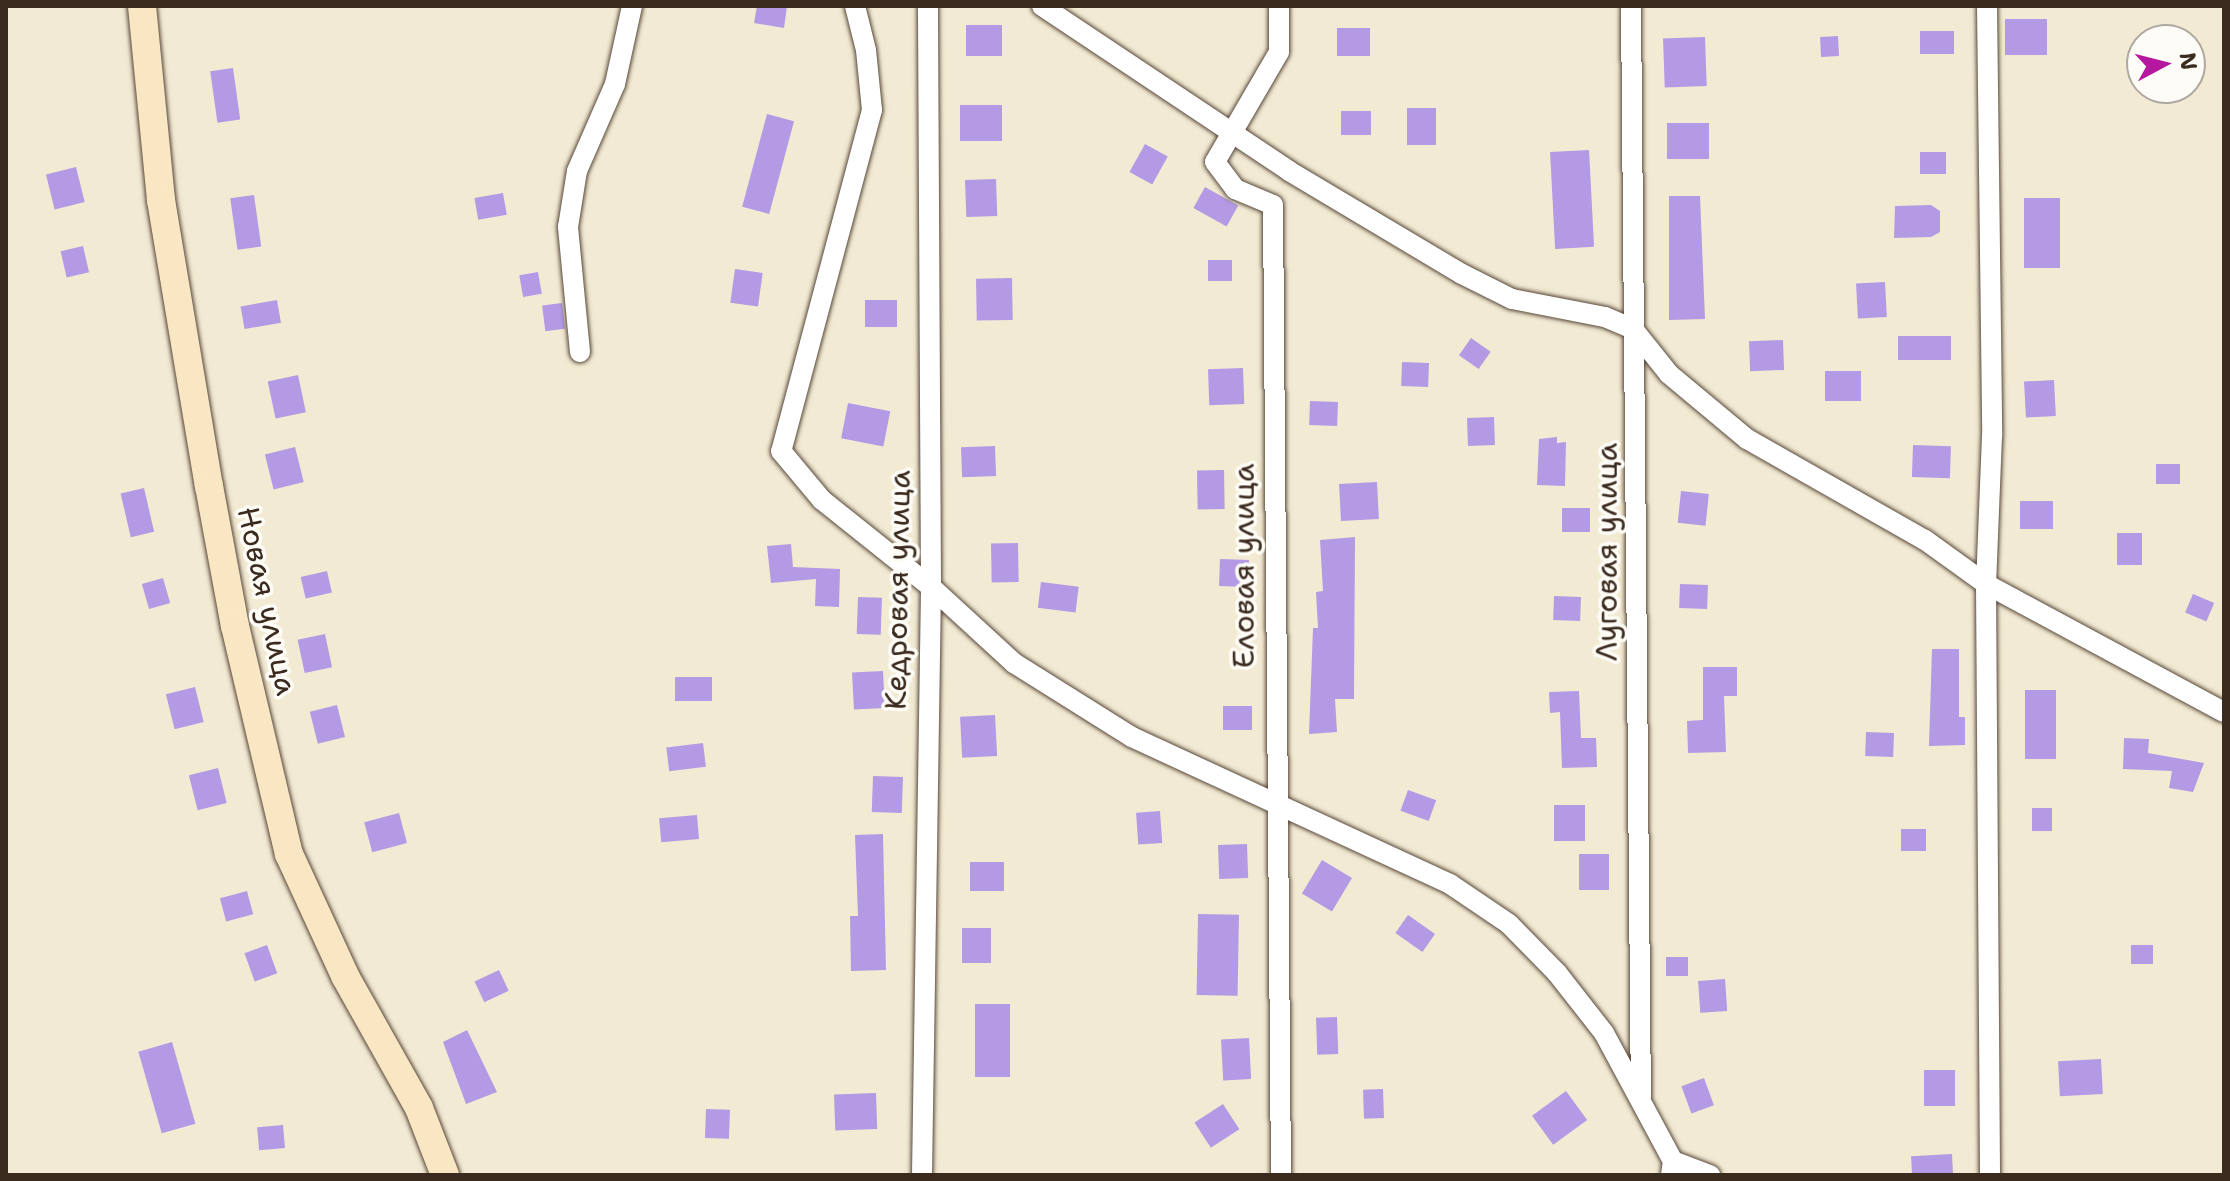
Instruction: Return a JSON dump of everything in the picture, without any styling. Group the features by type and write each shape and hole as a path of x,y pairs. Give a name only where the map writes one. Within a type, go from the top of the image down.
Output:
{"street":[{"name":"Новая улица","path":"142,6 161,200 209,486 235,626 289,854 345,976 419,1108 445,1175"},
{"path":"580,352 568,227 577,171 615,84 632,6"},
{"path":"855,6 866,50 872,110 781,451 822,500 931,587 1014,663 1132,737 1450,884 1509,924 1557,973 1604,1033 1641,1099 1672,1168 1710,1175"},
{"name":"Кедровая улица","path":"922,1175 931,587 928,6"},
{"path":"1042,6 1289,171 1512,299 1605,317 1633,329 1669,374 1747,439 1925,540 1986,584 2224,712"},
{"path":"1279,6 1279,52 1229,132 1215,162 1235,189 1273,205 1289,171"},
{"name":"Луговая улица","path":"1631,6 1641,1099"},
{"path":"1987,6 1992,436 1986,584 1990,1175"},
{"name":"Еловая улица","path":"1273,205 1274,802 1281,1175"}],"building":[{"path":"757,6 787,6 784,28 754,23"},
{"path":"2005,19 2047,19 2047,55 2005,55"},
{"path":"966,25 1002,25 1002,56 966,56"},
{"path":"1337,28 1370,28 1370,56 1337,56"},
{"path":"1920,31 1954,31 1954,54 1920,54"},
{"path":"1838,36 1839,56 1821,57 1820,37"},
{"path":"1705,37 1707,86 1665,87 1663,38"},
{"path":"233,68 240,119 217,123 210,71"},
{"path":"960,105 1002,105 1002,141 960,141"},
{"path":"1407,108 1436,108 1436,145 1407,145"},
{"path":"1341,111 1371,111 1371,135 1341,135"},
{"path":"767,114 794,121 769,214 742,207"},
{"path":"1667,123 1709,123 1709,159 1667,159"},
{"path":"1145,144 1168,157 1152,185 1129,172"},
{"path":"1589,150 1594,247 1555,249 1550,152"},
{"path":"1920,152 1946,152 1946,174 1920,174"},
{"path":"76,167 85,202 55,209 46,174"},
{"path":"996,179 997,216 966,217 965,180"},
{"path":"1205,187 1238,205 1227,226 1193,208"},
{"path":"503,193 507,215 478,220 474,198"},
{"path":"254,195 261,246 237,250 230,198"},
{"path":"1669,196 1700,196 1705,319 1669,320"},
{"path":"2024,198 2060,198 2060,268 2024,268"},
{"path":"1931,205 1940,211 1940,232 1931,237 1894,238 1895,206"},
{"path":"83,246 89,272 67,277 61,251"},
{"path":"1208,260 1232,260 1232,281 1208,281"},
{"path":"735,269 763,273 758,307 730,303"},
{"path":"538,272 542,294 523,297 519,275"},
{"path":"1012,278 1013,320 977,321 976,279"},
{"path":"1885,282 1887,317 1858,318 1856,284"},
{"path":"277,300 281,323 245,329 241,306"},
{"path":"865,300 897,300 897,327 865,327"},
{"path":"562,303 565,329 545,331 542,305"},
{"path":"1898,336 1951,336 1951,360 1898,360"},
{"path":"1471,338 1491,352 1479,369 1459,355"},
{"path":"1783,340 1784,370 1750,371 1749,341"},
{"path":"1402,362 1429,363 1428,387 1401,386"},
{"path":"1243,368 1244,404 1209,405 1208,369"},
{"path":"1825,371 1861,371 1861,401 1825,401"},
{"path":"298,375 306,412 276,419 268,381"},
{"path":"2054,380 2056,416 2026,418 2024,382"},
{"path":"1310,401 1338,402 1337,426 1309,425"},
{"path":"848,403 890,411 883,447 841,438"},
{"path":"1494,417 1495,445 1468,446 1467,418"},
{"path":"1557,437 1557,443 1566,442 1565,486 1537,485 1539,439"},
{"path":"1913,445 1951,446 1950,478 1912,477"},
{"path":"995,446 996,476 962,477 961,447"},
{"path":"295,447 304,482 274,489 265,454"},
{"path":"2156,464 2180,464 2180,484 2156,484"},
{"path":"1197,470 1224,470 1225,509 1198,509"},
{"path":"1377,482 1379,519 1341,521 1339,484"},
{"path":"144,488 154,532 131,537 121,493"},
{"path":"1681,491 1709,494 1706,526 1678,523"},
{"path":"2020,501 2053,501 2053,529 2020,529"},
{"path":"1562,508 1590,508 1590,532 1562,532"},
{"path":"2117,533 2142,533 2142,565 2117,565"},
{"path":"1355,537 1354,699 1335,699 1337,732 1309,734 1313,628 1318,628 1316,592 1323,591 1320,540"},
{"path":"991,543 1018,543 1019,582 992,582"},
{"path":"791,544 793,567 840,569 839,607 815,606 816,579 771,583 767,546"},
{"path":"1220,559 1249,560 1248,587 1219,586"},
{"path":"327,571 332,592 306,599 301,577"},
{"path":"163,578 170,603 149,609 142,584"},
{"path":"1041,582 1079,587 1076,612 1038,608"},
{"path":"1680,584 1708,585 1707,609 1679,608"},
{"path":"2193,594 2214,603 2206,621 2185,612"},
{"path":"1554,596 1581,597 1580,621 1553,620"},
{"path":"858,597 882,598 881,635 857,634"},
{"path":"325,634 332,667 305,673 298,640"},
{"path":"1932,649 1959,649 1959,717 1965,717 1965,745 1929,746"},
{"path":"1703,667 1737,667 1737,696 1724,696 1726,752 1688,753 1687,721 1703,720"},
{"path":"883,671 885,708 854,710 852,673"},
{"path":"675,677 712,677 712,701 675,701"},
{"path":"195,687 204,722 175,729 166,694"},
{"path":"2025,690 2056,690 2056,759 2025,759"},
{"path":"1579,691 1581,738 1596,738 1597,767 1562,768 1560,712 1550,713 1549,692"},
{"path":"337,705 345,737 318,744 310,712"},
{"path":"1223,706 1252,706 1252,730 1223,730"},
{"path":"995,715 997,756 962,758 960,717"},
{"path":"1866,732 1894,733 1893,757 1865,756"},
{"path":"2124,738 2149,739 2148,753 2204,763 2193,792 2169,788 2172,771 2123,769"},
{"path":"703,743 706,767 669,771 666,748"},
{"path":"218,768 227,803 198,810 189,775"},
{"path":"873,776 903,777 902,813 872,812"},
{"path":"1408,790 1436,800 1429,821 1400,811"},
{"path":"1554,805 1585,805 1585,841 1554,841"},
{"path":"2032,808 2052,808 2052,831 2032,831"},
{"path":"1160,811 1162,843 1138,845 1136,813"},
{"path":"399,813 407,843 372,852 364,822"},
{"path":"697,815 699,839 661,842 659,818"},
{"path":"1901,829 1926,829 1926,851 1901,851"},
{"path":"883,834 886,970 851,971 850,916 858,916 855,835"},
{"path":"1247,844 1248,878 1219,879 1218,845"},
{"path":"1579,854 1609,854 1609,890 1579,890"},
{"path":"1322,860 1352,878 1332,911 1302,893"},
{"path":"970,862 1004,862 1004,891 970,891"},
{"path":"247,891 253,914 226,921 220,898"},
{"path":"1198,914 1239,915 1238,996 1197,995"},
{"path":"1408,915 1435,934 1422,952 1395,933"},
{"path":"962,928 991,928 991,963 962,963"},
{"path":"267,945 277,973 255,981 244,953"},
{"path":"2131,945 2153,945 2153,964 2131,964"},
{"path":"1666,957 1688,957 1688,976 1666,976"},
{"path":"499,970 509,991 484,1002 475,981"},
{"path":"1725,979 1727,1011 1700,1013 1698,981"},
{"path":"975,1004 1010,1004 1010,1077 975,1077"},
{"path":"1337,1017 1338,1054 1317,1055 1316,1018"},
{"path":"467,1030 497,1092 466,1104 443,1042"},
{"path":"1249,1038 1251,1079 1223,1080 1221,1039"},
{"path":"172,1042 195,1124 162,1133 138,1052"},
{"path":"2101,1059 2103,1094 2060,1096 2058,1061"},
{"path":"1924,1070 1955,1070 1955,1106 1924,1106"},
{"path":"1704,1078 1714,1105 1691,1113 1681,1086"},
{"path":"1383,1089 1384,1118 1364,1119 1363,1090"},
{"path":"1566,1091 1587,1120 1553,1145 1532,1116"},
{"path":"876,1093 877,1129 835,1130 834,1094"},
{"path":"1223,1104 1239,1129 1211,1148 1194,1123"},
{"path":"706,1109 730,1110 729,1139 705,1138"},
{"path":"283,1125 285,1148 259,1150 257,1127"},
{"path":"1952,1154 1953,1175 1912,1175 1911,1156"}]}
